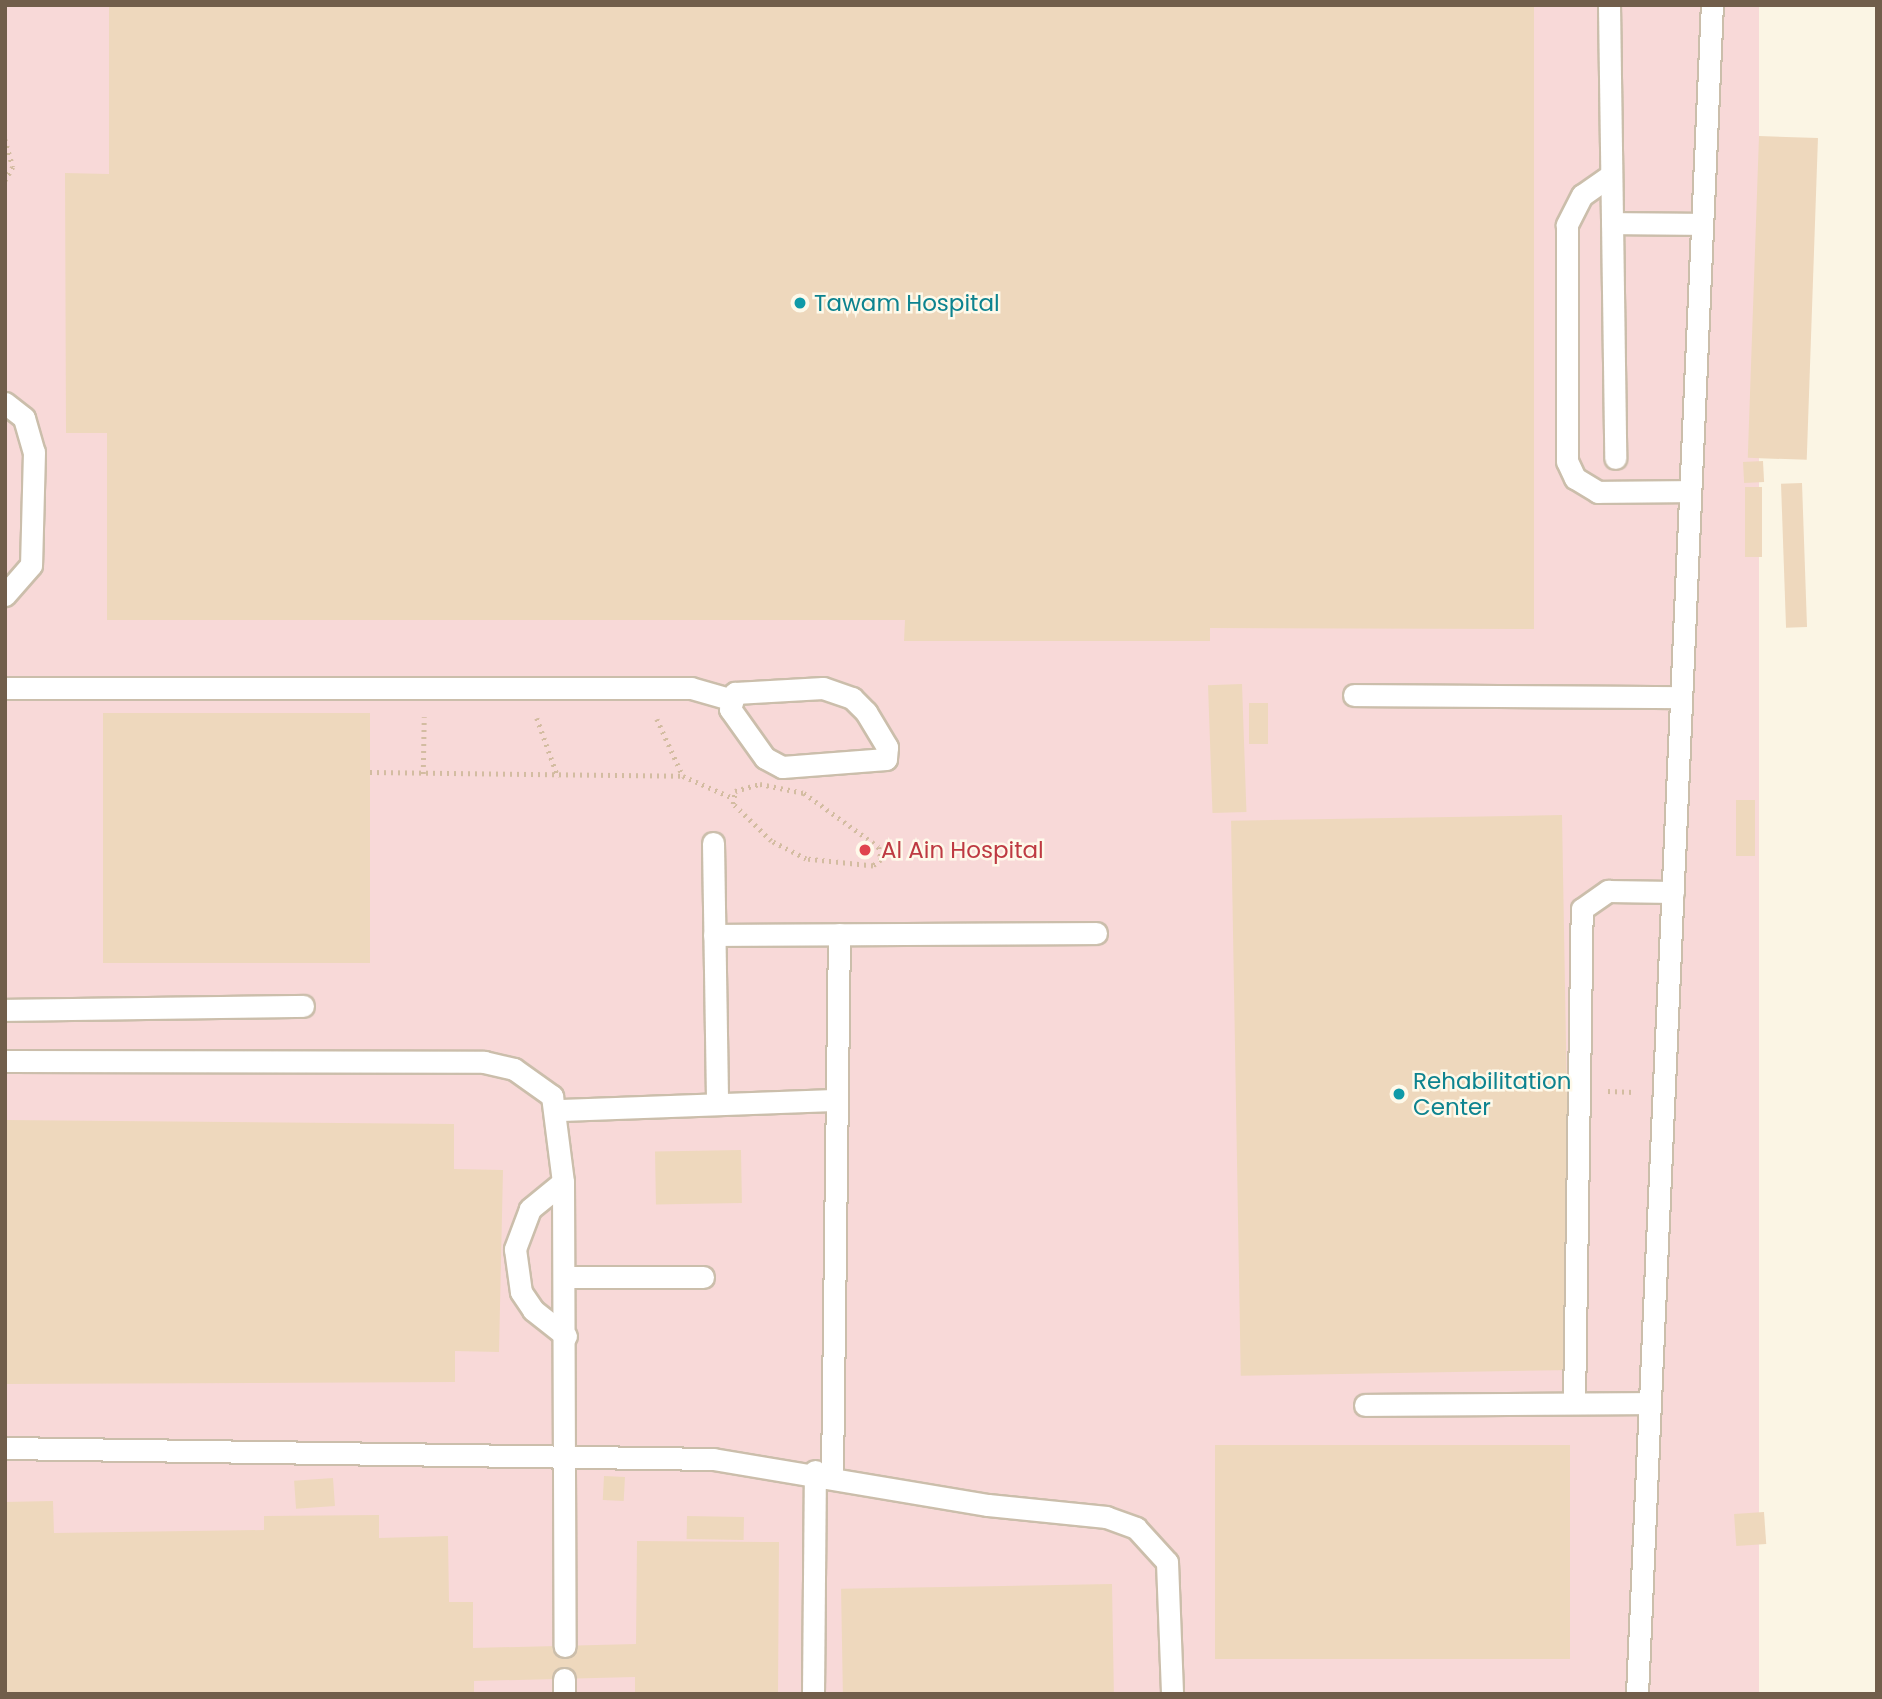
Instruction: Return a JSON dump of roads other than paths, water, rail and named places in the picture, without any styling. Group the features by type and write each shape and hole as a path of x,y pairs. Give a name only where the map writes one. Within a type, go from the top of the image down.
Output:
{"lane":[{"path":"1609,5 1615,458"},
{"path":"1637,1694 1712,5"},
{"path":"1611,175 1582,195 1567,225 1567,461 1575,478 1598,492 1690,491"},
{"path":"1612,223 1702,224"},
{"path":"5,403 32,434 34,476 31,565 5,595"},
{"path":"5,688 643,688 699,689 729,699 746,691 841,692 866,712 889,752 880,764 782,767 759,750 733,717 729,699"},
{"path":"1354,695 1681,696"},
{"path":"713,843 717,1104"},
{"path":"1574,1403 1583,909 1608,891 1673,892"},
{"path":"714,935 1097,933"},
{"path":"813,1694 836,1100 839,934"},
{"path":"5,1010 303,1006"},
{"path":"5,1061 484,1062 535,1080 558,1110 563,1182 568,1455 565,1646"},
{"path":"558,1110 836,1100"},
{"path":"563,1182 530,1209 514,1249 521,1292 533,1310 566,1336"},
{"path":"565,1277 703,1277"},
{"path":"1365,1405 1650,1403"},
{"path":"5,1448 713,1459 823,1472 988,1505 1106,1517 1136,1528 1167,1562 1172,1694"}],"place":[{"name":"Tawam Hospital","path":"800,303"},
{"name":"Al Ain Hospital","path":"865,850"},
{"name":"Rehabilitation Center","path":"1399,1094"}]}
